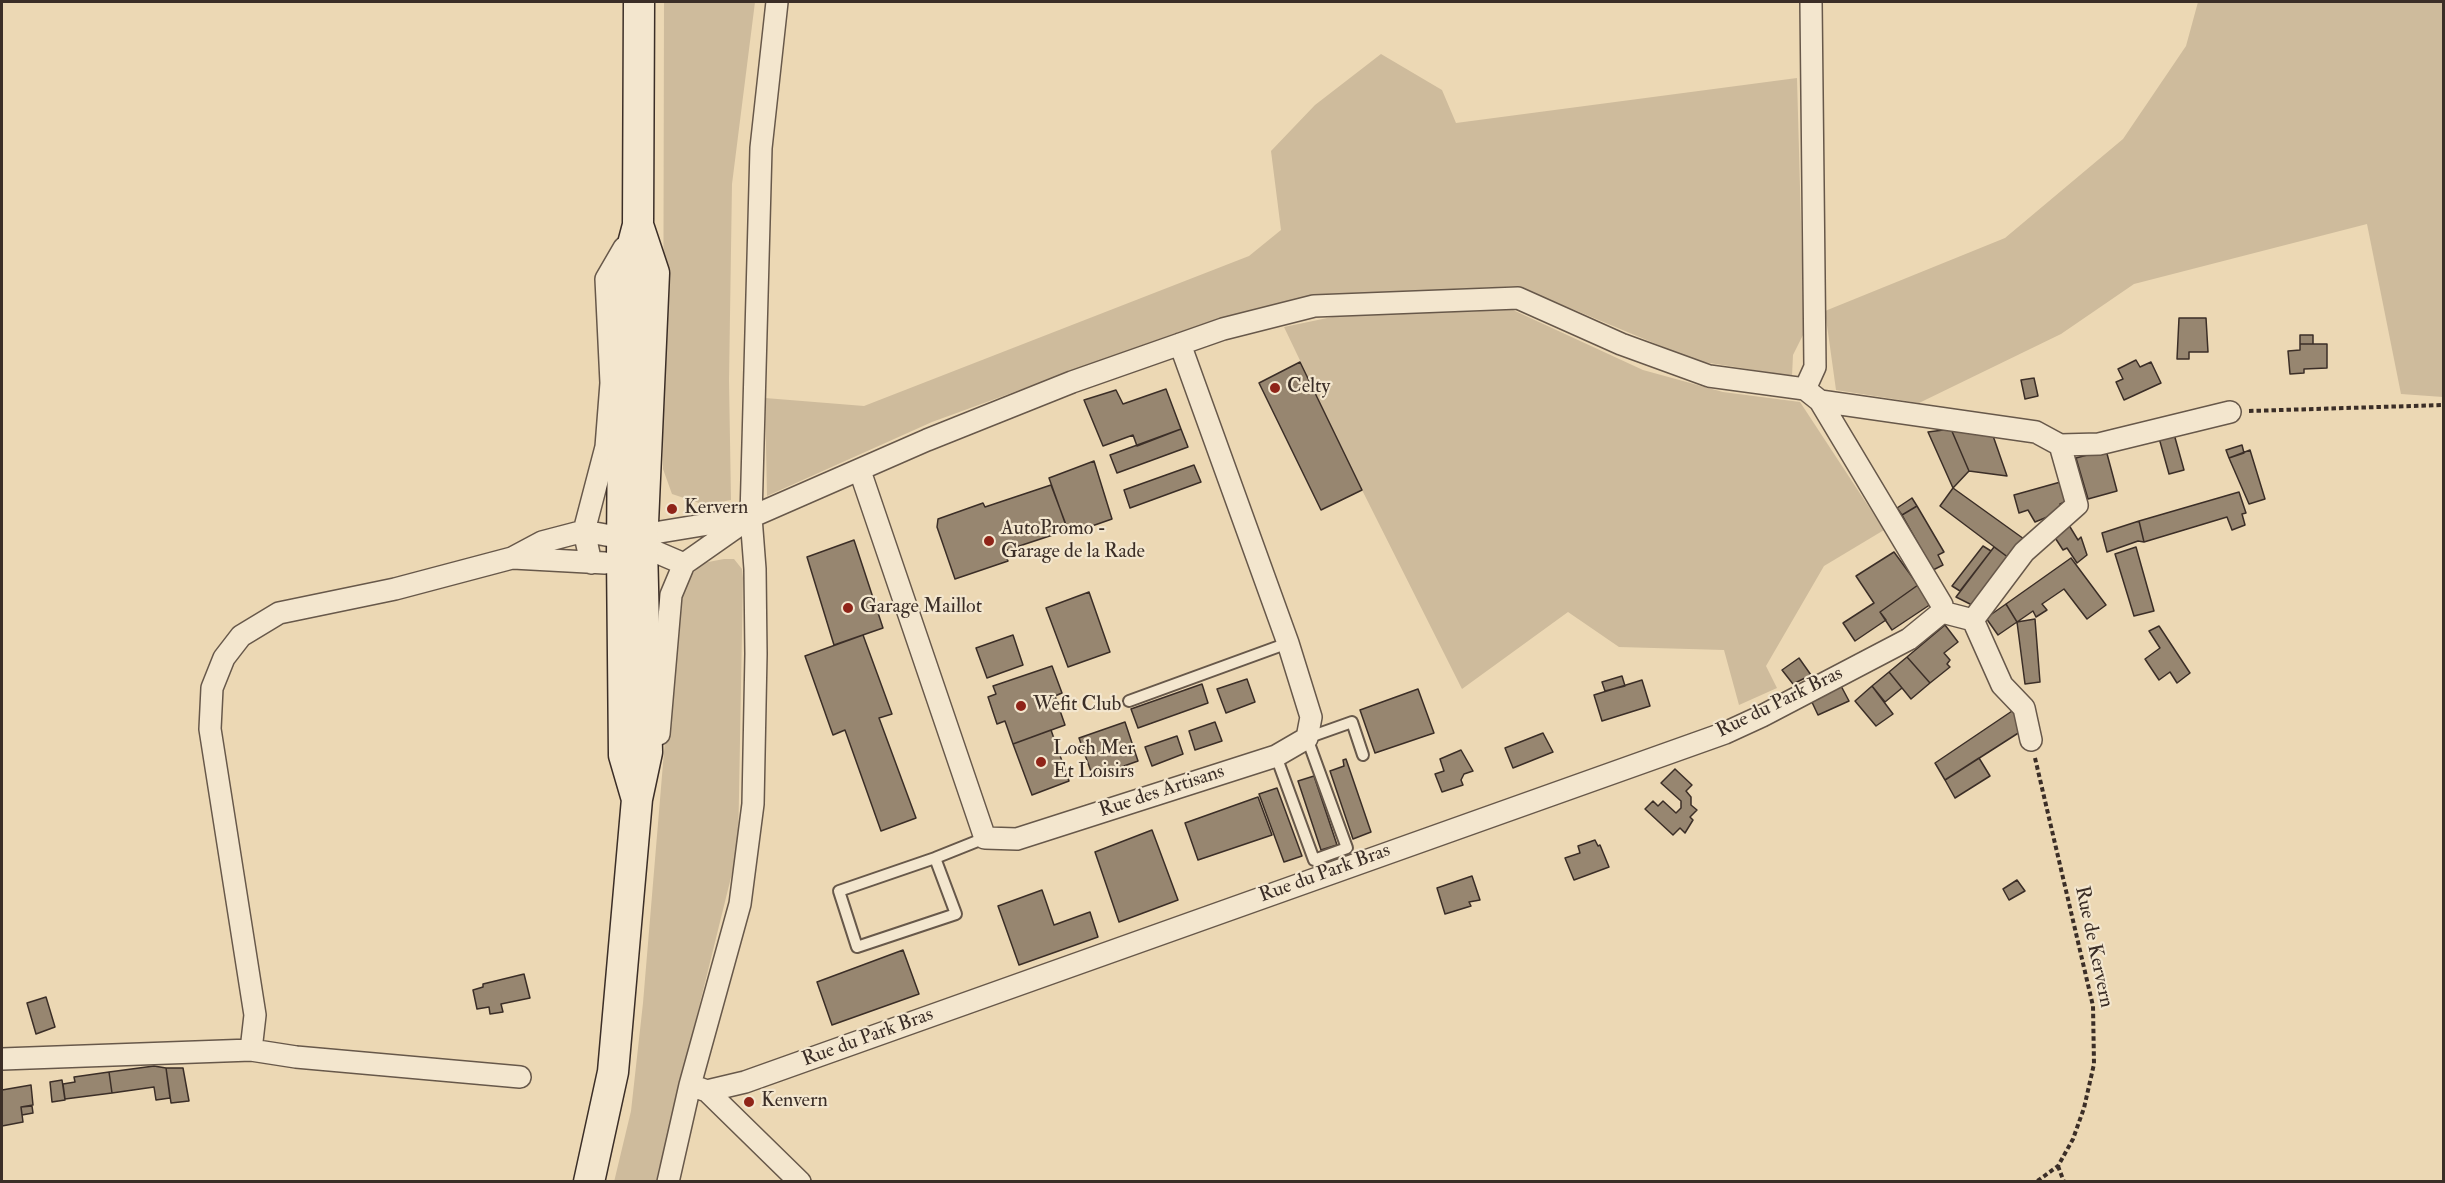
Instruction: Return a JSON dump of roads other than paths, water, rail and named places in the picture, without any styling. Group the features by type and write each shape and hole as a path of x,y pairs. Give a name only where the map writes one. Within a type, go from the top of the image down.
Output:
{"main road":[{"path":"589,1182 613,1072 637,799 624,755 630,547 624,278 638,225 639,2"}],"street":[{"path":"668,1182 699,1088 740,904 753,804 756,654 755,569 751,517 761,148 777,2"},
{"path":"1811,2 1815,367 1813,395 1942,605 1942,612 1973,620"},
{"path":"591,563 584,531 606,447 610,383 606,279 638,225"},
{"path":"637,799 656,767 671,595 684,564 751,517 927,440 1072,382 1223,329 1314,306 1518,298 1621,344 1709,376 2036,432 2060,445 2099,444 2230,412"},
{"path":"1180,344 1288,643 1311,717 1307,738"},
{"path":"1973,620 2024,552 2077,505 2060,445"},
{"path":"860,471 985,838"},
{"path":"512,558 611,563 630,547 654,533 751,517"},
{"path":"251,1050 255,1015 210,729 212,688 224,658 241,636 279,613 395,589 512,558 542,542 584,531 684,564"},
{"name":"Rue du Park Bras","path":"699,1088 745,1082 1725,733 1909,639 1942,612"},
{"path":"1973,620 2002,685 2024,708 2031,740"},
{"name":"Rue des Artisans","path":"985,838 1017,839 1276,756 1307,738"},
{"path":"2,1059 251,1050 296,1057 520,1077"},
{"path":"699,1088 800,1182"}],"lane":[{"path":"1129,701 1288,643"},
{"path":"1276,756 1314,860 1347,848 1307,738 1352,722 1363,755"},
{"path":"936,858 956,914 857,947 839,891 936,858 985,838"}],"place":[{"name":"Celty","path":"1275,388"},
{"name":"Kervern","path":"672,509"},
{"name":"AutoPromo - Garage de la Rade","path":"989,541"},
{"name":"Garage Maillot","path":"848,608"},
{"name":"Wefit Club","path":"1021,706"},
{"name":"Loch Mer Et Loisirs","path":"1041,762"},
{"name":"Kenvern","path":"749,1102"}]}
